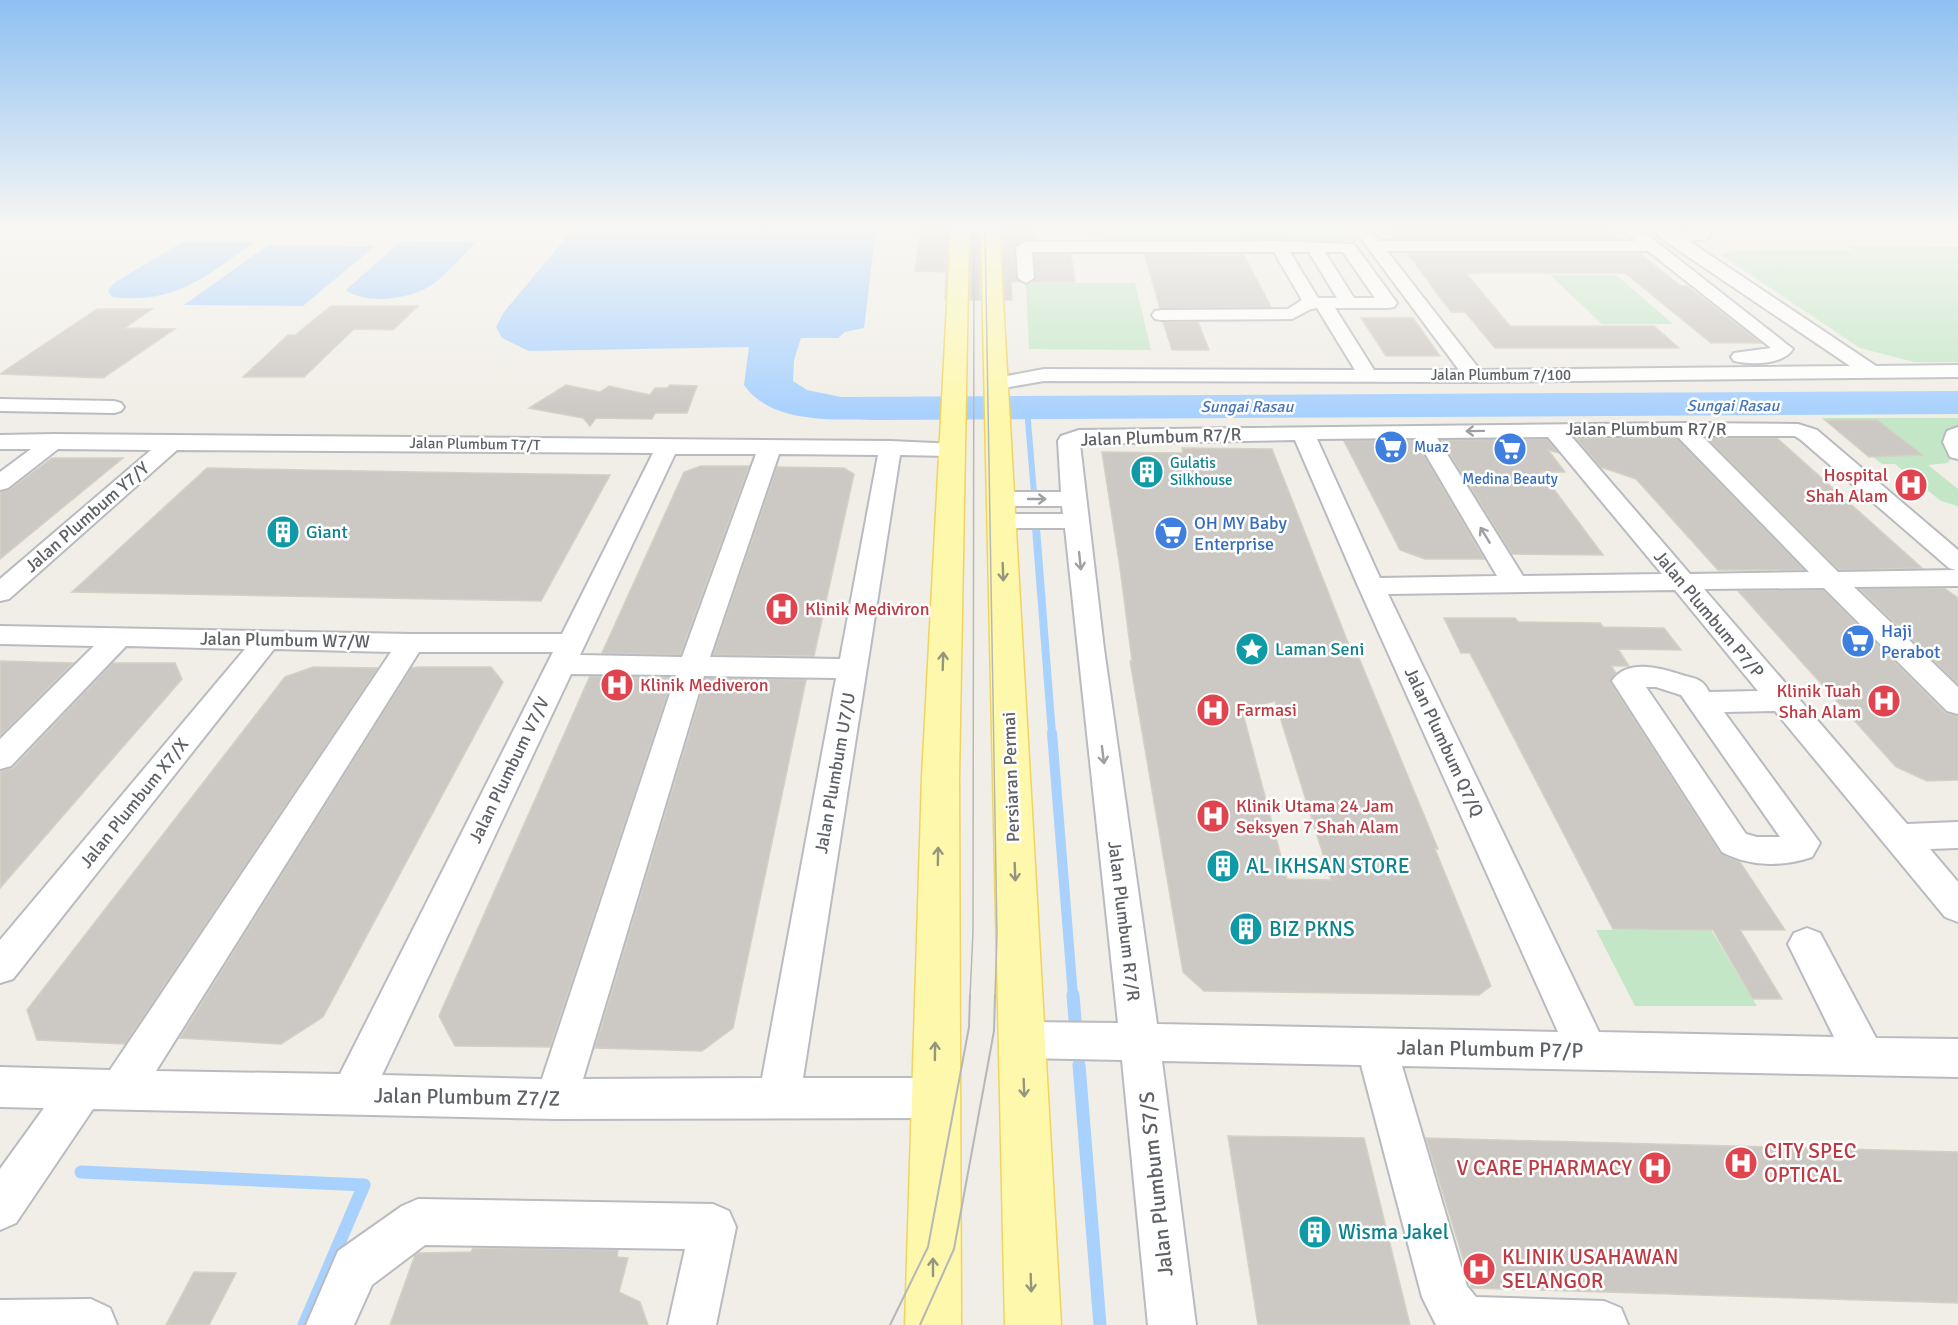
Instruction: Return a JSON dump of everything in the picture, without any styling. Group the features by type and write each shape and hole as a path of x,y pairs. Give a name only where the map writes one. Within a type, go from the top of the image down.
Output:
{"main road":[{"path":"943,291 940,330 952,381"},
{"path":"933,1325 939,799 949,442 957,291"},
{"name":"Persiaran Permai","path":"992,291 998,385 1033,1325"}],"street":[{"path":"1311,291 1367,374"},
{"path":"1341,291 1349,303"},
{"path":"1322,307 1349,303 1388,303 1379,291"},
{"path":"1408,291 1474,376"},
{"path":"1460,358 1763,357 1777,354 1784,349 1709,291"},
{"path":"1750,291 1870,371"},
{"path":"1161,315 1292,314 1305,305 1425,313"},
{"path":"995,353 1009,363 1044,375"},
{"name":"Jalan Plumbum 7/100","path":"1044,375 1474,376 1958,371"},
{"path":"998,385 1044,375"},
{"path":"0,405 114,407"},
{"path":"1682,429 1958,704"},
{"name":"Jalan Plumbum P7/P","path":"1554,430 1958,907"},
{"name":"Jalan Plumbum R7/R","path":"1140,1042 1090,649 1069,441 1079,436 1422,431 1798,430 1809,435 1958,563"},
{"path":"1422,431 1515,585"},
{"name":"Jalan Plumbum Q7/Q","path":"1303,433 1371,586 1587,1051"},
{"path":"1958,433 1954,442 1958,452"},
{"path":"0,483 55,441"},
{"name":"Jalan Plumbum T7/T","path":"0,442 174,441 890,448 949,442"},
{"name":"Jalan Plumbum Y7/Y","path":"0,593 174,441"},
{"name":"Jalan Plumbum V7/V","path":"351,1095 668,446"},
{"path":"556,1099 693,666 770,447"},
{"name":"Jalan Plumbum U7/U","path":"779,1097 890,448"},
{"path":"1001,510 1075,510"},
{"path":"1371,586 1958,578"},
{"name":"Jalan Plumbum W7/W","path":"0,635 419,643 693,666 852,669"},
{"path":"0,742 112,637"},
{"path":"0,758 112,637"},
{"name":"Jalan Plumbum X7/X","path":"0,967 267,640"},
{"path":"0,1207 114,1089 419,643"},
{"path":"1634,677 1658,677 1691,688 1702,702 1803,843 1800,848 1755,849 1741,847 1734,843 1627,681 1634,677"},
{"path":"1702,702 1783,701"},
{"path":"1900,837 1958,835"},
{"path":"1807,944 1864,1056"},
{"name":"Jalan Plumbum P7/P","path":"1022,1040 1958,1058"},
{"name":"Jalan Plumbum S7/S","path":"1140,1042 1172,1325"},
{"path":"1376,1047 1446,1297 1456,1312 1467,1321 1604,1325"},
{"name":"Jalan Plumbum Z7/Z","path":"0,1087 556,1099 934,1098"},
{"path":"330,1325 355,1268 418,1222 713,1227 692,1325"},
{"path":"0,1324 91,1323 93,1325"}],"green space":[{"path":"1026,291 1137,291 1151,350 1029,349"},
{"path":"1567,291 1634,291 1673,324 1602,324"},
{"path":"1775,291 1958,291 1958,362 1914,362 1860,348"},
{"path":"1822,418 1958,418 1958,426 1944,433 1950,459 1948,463 1928,465 1958,489 1958,506 1941,501 1895,464 1882,464"},
{"path":"1596,930 1711,930 1757,1006 1635,1006"}],"water":[{"path":"108,291 175,291 154,297 134,298 112,297"},
{"path":"204,291 321,291 303,306 184,305"},
{"path":"347,291 421,291 404,296 378,299 355,295"},
{"name":"Sungai Rasau","path":"522,291 869,291 864,328 845,332 838,338 801,338 794,360 793,381 807,390 841,397 1958,391 1958,414 825,419 788,413 756,398 744,385 749,347 529,351 502,338 496,327 504,312"}],"building":[{"path":"970,291 980,291 980,300 970,300"},
{"path":"1004,291 1011,291 1012,300 1005,300"},
{"path":"1155,291 1263,291 1271,307 1160,308"},
{"path":"1435,291 1481,291 1510,326 1654,326 1679,348 1495,348 1465,312 1451,312"},
{"path":"1647,291 1693,291 1761,343 1711,343"},
{"path":"331,306 418,306 393,330 354,329 304,377 243,377 288,335 295,335"},
{"path":"97,309 152,309 125,328 175,329 103,378 0,374"},
{"path":"1361,318 1413,318 1440,356 1386,356"},
{"path":"1163,322 1198,322 1209,350 1172,350"},
{"path":"566,385 600,392 609,386 650,395 655,388 667,388 670,385 697,386 687,413 655,413 652,419 596,418 590,426 583,418 529,408"},
{"path":"1825,420 1877,420 1923,455 1869,457"},
{"path":"1576,438 1676,438 1804,570 1718,570 1636,479 1601,467"},
{"path":"1707,438 1777,438 1922,568 1839,570"},
{"path":"1547,439 1559,453 1548,450 1565,472 1541,472 1603,555 1512,554 1441,440"},
{"path":"1415,440 1484,559 1425,559 1400,550 1344,441"},
{"path":"1182,448 1272,449 1354,658 1359,658 1438,849 1435,849 1491,986 1479,995 1204,991 1183,972 1130,661 1132,661 1120,568 1102,452 1183,453","holes":["1275,701 1331,880 1287,879 1242,710"]},
{"path":"52,458 123,458 0,559 0,492 9,490"},
{"path":"701,466 749,466 680,655 602,653 684,472"},
{"path":"777,467 844,468 854,474 814,656 713,655"},
{"name":"Giant","path":"207,468 610,475 541,601 72,592"},
{"path":"1944,588 1958,598 1958,684 1860,589"},
{"path":"1823,590 1945,713 1958,716 1958,780 1927,781 1896,767 1738,591"},
{"path":"1444,618 1515,618 1518,622 1600,623 1603,627 1664,628 1681,650 1618,649 1629,666 1611,666 1616,673 1610,682 1720,853 1740,862 1785,930 1740,930 1782,999 1753,999 1713,930 1613,929 1470,653 1461,653"},
{"path":"0,661 73,663 0,736"},
{"path":"113,663 175,663 182,679 0,888 0,771 13,768"},
{"path":"313,667 378,668 125,1044 37,1040 27,1010 285,677"},
{"path":"491,667 503,682 323,1017 281,1044 180,1038 411,668"},
{"path":"590,676 673,677 550,1047 455,1046 439,1016"},
{"path":"706,678 806,680 733,1028 702,1051 595,1048"},
{"name":"Wisma Jakel","path":"1228,1136 1364,1138 1410,1325 1258,1325"},
{"path":"1426,1138 1958,1152 1958,1303 1472,1288"},
{"path":"473,1248 618,1250 617,1257 628,1258 619,1292 640,1302 648,1325 390,1325 415,1255 471,1252"},
{"path":"194,1272 236,1273 209,1325 166,1325"}],"waterway":[{"path":"1027,409 1034,493"},
{"path":"1036,528 1052,734"},
{"path":"1052,733 1073,996"},
{"path":"1073,995 1075,1020"},
{"path":"1079,1065 1100,1325"},
{"path":"81,1172 364,1185 304,1325"}],"tram line":[{"path":"970,996 973,932 974,291"},
{"path":"986,291 997,934 995,996"},
{"path":"890,1325 928,1247 969,1027 970,995"},
{"path":"920,1325 954,1249 994,1031 995,995"}],"place":[{"name":"Muaz","path":"1391,447"},
{"name":"Medina Beauty","path":"1510,449"},
{"name":"Gulatis Silkhouse","path":"1147,472"},
{"name":"Hospital Shah Alam","path":"1911,485"},
{"name":"Giant","path":"283,532"},
{"name":"OH MY Baby Enterprise","path":"1171,533"},
{"name":"Klinik Mediviron","path":"782,609"},
{"name":"Haji Perabot","path":"1858,641"},
{"name":"Laman Seni","path":"1252,649"},
{"name":"Klinik Mediveron","path":"617,685"},
{"name":"Klinik Tuah Shah Alam","path":"1884,701"},
{"name":"Farmasi","path":"1213,710"},
{"name":"Klinik Utama 24 Jam Seksyen 7 Shah Alam","path":"1213,816"},
{"name":"AL IKHSAN STORE","path":"1223,866"},
{"name":"BIZ PKNS","path":"1246,929"},
{"name":"CITY SPEC OPTICAL","path":"1741,1163"},
{"name":"V CARE PHARMACY","path":"1655,1168"},
{"name":"Wisma Jakel","path":"1315,1232"},
{"name":"KLINIK USAHAWAN SELANGOR","path":"1479,1269"}]}
